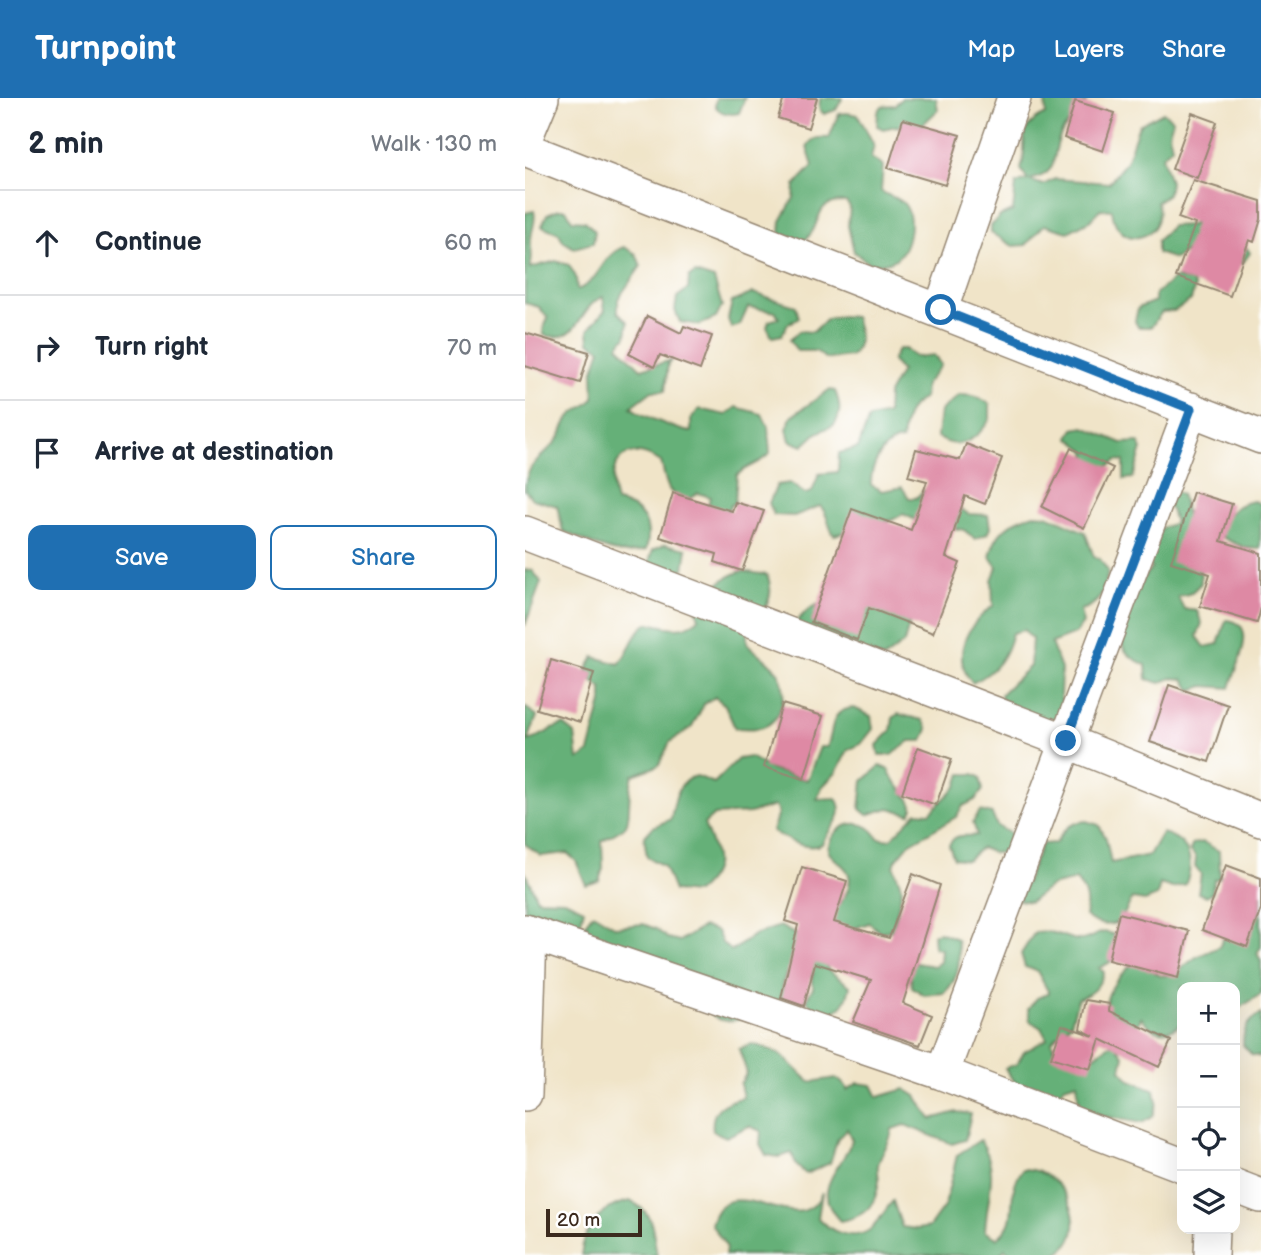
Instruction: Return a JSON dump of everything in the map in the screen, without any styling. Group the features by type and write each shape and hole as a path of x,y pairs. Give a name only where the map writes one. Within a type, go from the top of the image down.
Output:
{"street":[{"path":"525,139 542,98"},
{"path":"941,310 1014,98"},
{"path":"525,149 1261,437"},
{"path":"941,1073 1191,409"},
{"path":"525,533 1066,741 1261,820"},
{"path":"525,1094 528,932 941,1073 1177,1163"},
{"path":"1240,1188 1261,1196"},
{"path":"1212,1234 1212,1255"}],"green space":[{"path":"716,98 745,98 739,113 732,114 717,109"},
{"path":"820,98 842,99 836,110 824,114 819,109"},
{"path":"902,98 936,98 938,110 919,128 896,126 883,129 877,126 878,112 882,106 895,105"},
{"path":"1045,98 1089,98 1061,134 1051,168 1039,177 1029,180 1043,185 1055,179 1109,183 1126,162 1139,125 1163,112 1173,120 1169,133 1172,147 1162,156 1170,182 1168,194 1157,202 1158,215 1155,226 1149,233 1131,237 1122,232 1116,224 1112,210 1100,209 1091,220 1068,232 1044,225 1026,245 1013,246 991,233 991,226 1000,216 1013,211 1016,184 1027,180 1021,169 1024,137 1029,125 1046,114"},
{"path":"839,114 858,115 874,145 871,158 883,165 881,191 903,202 908,211 909,236 903,251 890,262 870,264 854,252 848,226 850,207 846,202 827,205 811,234 804,241 780,234 781,221 794,198 795,185 813,166 807,147 816,138 829,138"},
{"path":"566,209 572,220 585,221 595,231 593,243 574,248 563,241 559,233 542,226 547,214"},
{"path":"534,211 530,268 556,261 569,265 576,277 577,290 591,281 616,251 624,247 636,254 641,266 618,299 618,312 628,322 626,336 618,346 641,369 672,360 668,364 665,391 652,391 631,407 659,422 691,432 691,419 699,409 726,415 736,407 762,414 768,427 770,454 737,475 735,502 730,506 725,518 707,510 710,497 698,493 687,501 674,495 668,486 661,462 648,455 636,453 627,454 620,459 615,467 613,489 616,502 633,508 643,518 648,532 646,550 635,553 614,551 563,531 557,506 532,499 525,490 533,464 556,442 570,417 594,398 593,373 601,349 589,342 588,330 605,310 603,297 588,309 578,324 565,335 544,335 543,330 548,318 539,307 525,303 525,213"},
{"path":"1196,219 1243,242 1250,253 1242,264 1186,251 1175,259 1157,253 1157,241 1171,226 1192,225"},
{"path":"695,273 714,279 722,306 716,318 699,325 680,322 675,310 677,297 688,289 689,277"},
{"path":"1175,278 1191,281 1195,287 1191,300 1174,311 1162,312 1151,327 1138,327 1135,321 1138,308 1155,301 1155,294"},
{"path":"753,293 796,306 799,318 788,324 782,335 772,337 767,327 769,321 779,318 776,312 748,307 740,325 731,328 728,319 732,302"},
{"path":"854,317 857,328 859,342 851,356 826,359 816,351 797,351 790,340 799,331 813,332 827,319"},
{"path":"898,349 905,349 915,357 934,355 941,365 925,385 924,398 914,405 907,415 902,440 889,445 879,456 871,485 882,491 902,487 909,498 916,498 925,489 969,514 988,515 990,528 987,534 975,539 964,530 922,523 903,514 892,520 834,535 820,506 794,516 774,515 769,503 777,485 790,483 805,494 812,492 819,474 838,472 839,453 858,448 869,418 887,414 888,394 901,371 892,361"},
{"path":"829,390 835,391 839,404 834,425 817,433 803,446 790,441 787,429 791,417"},
{"path":"959,395 976,397 990,405 990,419 979,433 967,442 953,443 937,437 940,411"},
{"path":"1084,427 1122,443 1138,442 1142,449 1133,478 1124,479 1124,461 1117,460 1106,468 1088,464 1086,451 1069,437 1074,429"},
{"path":"1169,489 1181,494 1200,564 1201,583 1191,593 1178,597 1184,609 1197,611 1202,624 1197,636 1205,647 1218,644 1226,620 1242,628 1244,637 1241,657 1230,688 1204,686 1191,690 1184,679 1172,678 1160,683 1147,679 1146,665 1129,655 1123,647 1121,638 1128,611 1137,590 1152,568 1143,559 1149,533 1175,523 1171,510 1163,500"},
{"path":"1254,501 1261,504 1260,549 1246,548 1223,538 1220,529 1233,510"},
{"path":"1034,514 1047,515 1085,532 1094,557 1100,559 1108,571 1097,601 1080,610 1083,623 1075,634 1051,643 1061,669 1060,697 1066,709 1071,733 1002,707 1001,694 1030,666 1032,639 1024,630 1012,633 998,663 980,679 972,683 962,662 962,651 969,631 993,606 992,580 997,567 990,557 992,548 1000,534 1011,524"},
{"path":"665,544 687,549 684,569 666,574 651,568 649,562 653,550"},
{"path":"525,570 533,571 541,582 525,626"},
{"path":"742,571 767,575 770,583 767,605 747,630 747,643 779,674 783,696 779,712 763,727 735,728 725,705 715,697 704,704 692,727 670,742 658,766 633,775 626,825 602,841 603,868 599,881 586,885 576,861 567,853 541,856 525,844 525,707 537,716 528,741 564,725 575,734 578,760 589,752 602,702 602,689 592,681 587,669 594,657 619,664 638,632 648,623 675,628 693,623 699,619 696,607 706,595 722,581"},
{"path":"870,599 911,618 904,643 883,659 796,625 809,609 818,605 838,600"},
{"path":"854,708 871,716 873,729 861,744 848,750 836,773 822,787 817,799 836,798 840,811 822,844 803,846 772,831 778,813 775,806 750,813 714,815 704,824 714,853 711,876 696,893 674,891 664,866 647,857 644,837 653,827 671,819 681,786 697,776 714,783 738,759 750,757 772,770 807,780 820,747 827,747 836,716"},
{"path":"898,714 923,720 928,729 923,741 910,741 892,755 879,755 877,745 891,731 893,718"},
{"path":"880,766 889,770 909,798 913,808 910,814 889,808 867,815 860,809 863,781"},
{"path":"961,774 980,777 983,790 975,800 963,806 956,817 909,844 896,860 894,867 902,889 893,930 880,932 869,923 845,932 826,922 841,903 850,881 844,867 828,851 834,834 848,825 856,824 872,830 878,838 890,840 917,812 930,813 957,786"},
{"path":"980,811 992,814 997,826 1013,835 1007,852 994,853 981,848 967,860 954,858 949,845 958,836 977,835 973,822"},
{"path":"1086,821 1099,825 1106,838 1111,863 1149,855 1162,833 1178,840 1184,846 1189,860 1190,868 1185,885 1172,888 1160,884 1157,896 1145,901 1132,899 1120,922 1105,925 1085,916 1085,896 1076,880 1051,886 1030,902 1018,900 1042,844 1056,843 1068,827"},
{"path":"1203,842 1219,851 1220,877 1214,880 1212,893 1206,896 1198,893 1201,874 1195,867 1196,858 1190,850 1193,844"},
{"path":"525,872 537,899 565,900 584,909 579,929 573,933 525,936"},
{"path":"1261,896 1261,947 1257,953 1261,961 1261,994 1240,1008 1240,982 1177,982 1177,1026 1171,1030 1155,1030 1141,1017 1136,1029 1116,1045 1124,1056 1121,1070 1130,1080 1155,1090 1157,1103 1153,1116 1142,1123 1091,1114 1079,1108 1077,1082 1064,1086 1058,1098 1050,1098 1034,1094 1020,1086 1005,1068 1017,1064 1024,1052 1047,1039 1041,1028 1030,1021 1028,1009 1037,998 1049,993 1037,971 1025,967 1021,954 1035,932 1050,932 1080,940 1108,933 1123,942 1115,958 1099,968 1104,972 1098,986 1078,999 1071,1023 1052,1041 1055,1056 1076,1061 1087,1060 1113,1043 1106,1017 1108,996 1119,977 1138,959 1160,976 1174,974 1196,957 1219,947 1225,935"},
{"path":"593,913 616,927 643,924 656,929 667,938 680,941 703,927 717,931 722,943 732,951 754,935 780,926 804,939 824,958 828,970 850,986 847,996 843,1004 832,1013 827,1015 815,1011 806,1000 813,988 813,974 787,972 782,984 785,997 739,1019 717,1019 709,1012 703,999 641,965 638,952 590,936 585,924"},
{"path":"939,932 957,939 958,968 954,981 944,993 924,995 912,987 910,967 916,963 934,966 940,962 941,949 934,948 933,934"},
{"path":"1261,1014 1261,1057 1252,1055 1243,1045 1247,1026"},
{"path":"751,1044 779,1054 810,1082 836,1078 847,1090 858,1083 872,1085 878,1097 905,1089 916,1096 931,1119 957,1112 971,1114 965,1140 952,1144 905,1125 892,1129 878,1165 879,1181 872,1204 856,1217 840,1221 831,1210 827,1189 852,1140 847,1129 838,1138 830,1163 806,1174 796,1165 792,1153 779,1157 766,1155 760,1144 761,1131 749,1126 726,1137 713,1131 714,1117 719,1108 743,1097 740,1084 747,1073 739,1049"},
{"path":"980,1140 990,1162 991,1174 985,1232 997,1238 1005,1231 1011,1216 1017,1179 1023,1169 1038,1171 1051,1179 1062,1191 1070,1204 1074,1219 1073,1233 1067,1245 1055,1254 1010,1255 1005,1249 1000,1255 725,1255 726,1246 711,1224 720,1207 733,1201 748,1201 782,1210 798,1211 812,1207 822,1192 818,1218 841,1233 855,1235 868,1231 893,1201 902,1227 929,1227 945,1205 957,1155"},
{"path":"630,1201 649,1217 657,1255 581,1255 586,1235 596,1219 611,1208"}],"building":[{"path":"784,98 817,98 808,128 778,118"},
{"path":"1075,101 1115,113 1103,151 1064,138"},
{"path":"1192,113 1217,122 1197,178 1172,169"},
{"path":"903,119 960,135 945,185 888,168"},
{"path":"1193,180 1261,201 1261,219 1254,242 1249,240 1230,296 1176,277 1195,224 1178,218"},
{"path":"647,316 681,333 684,326 712,336 700,370 660,355 654,367 629,354"},
{"path":"525,333 589,352 580,383 525,366"},
{"path":"966,444 1002,458 985,504 965,496 946,557 960,563 933,633 869,608 857,640 811,622 852,509 911,530 927,481 908,476 916,449 960,460"},
{"path":"1071,448 1113,468 1084,528 1042,507"},
{"path":"1193,492 1232,504 1221,541 1261,553 1261,608 1257,623 1200,606 1210,574 1171,562"},
{"path":"673,493 732,511 735,502 764,511 742,571 715,562 717,554 660,537"},
{"path":"551,660 594,673 580,722 537,709"},
{"path":"1169,685 1228,705 1209,762 1150,742"},
{"path":"782,704 823,716 804,779 764,767"},
{"path":"918,747 952,759 936,805 902,793"},
{"path":"1226,865 1261,878 1261,909 1247,947 1202,930"},
{"path":"802,867 847,881 834,922 889,938 913,874 940,885 903,1003 932,1015 920,1045 853,1022 871,980 815,963 804,1006 781,998 798,925 785,921"},
{"path":"1119,913 1189,931 1178,978 1108,960"},
{"path":"1086,1000 1110,1004 1109,1011 1171,1041 1159,1067 1100,1039 1090,1069 1051,1057 1062,1025 1094,1036 1080,1029"}],"route":[{"path":"941,310 1191,409 1066,741"}]}
